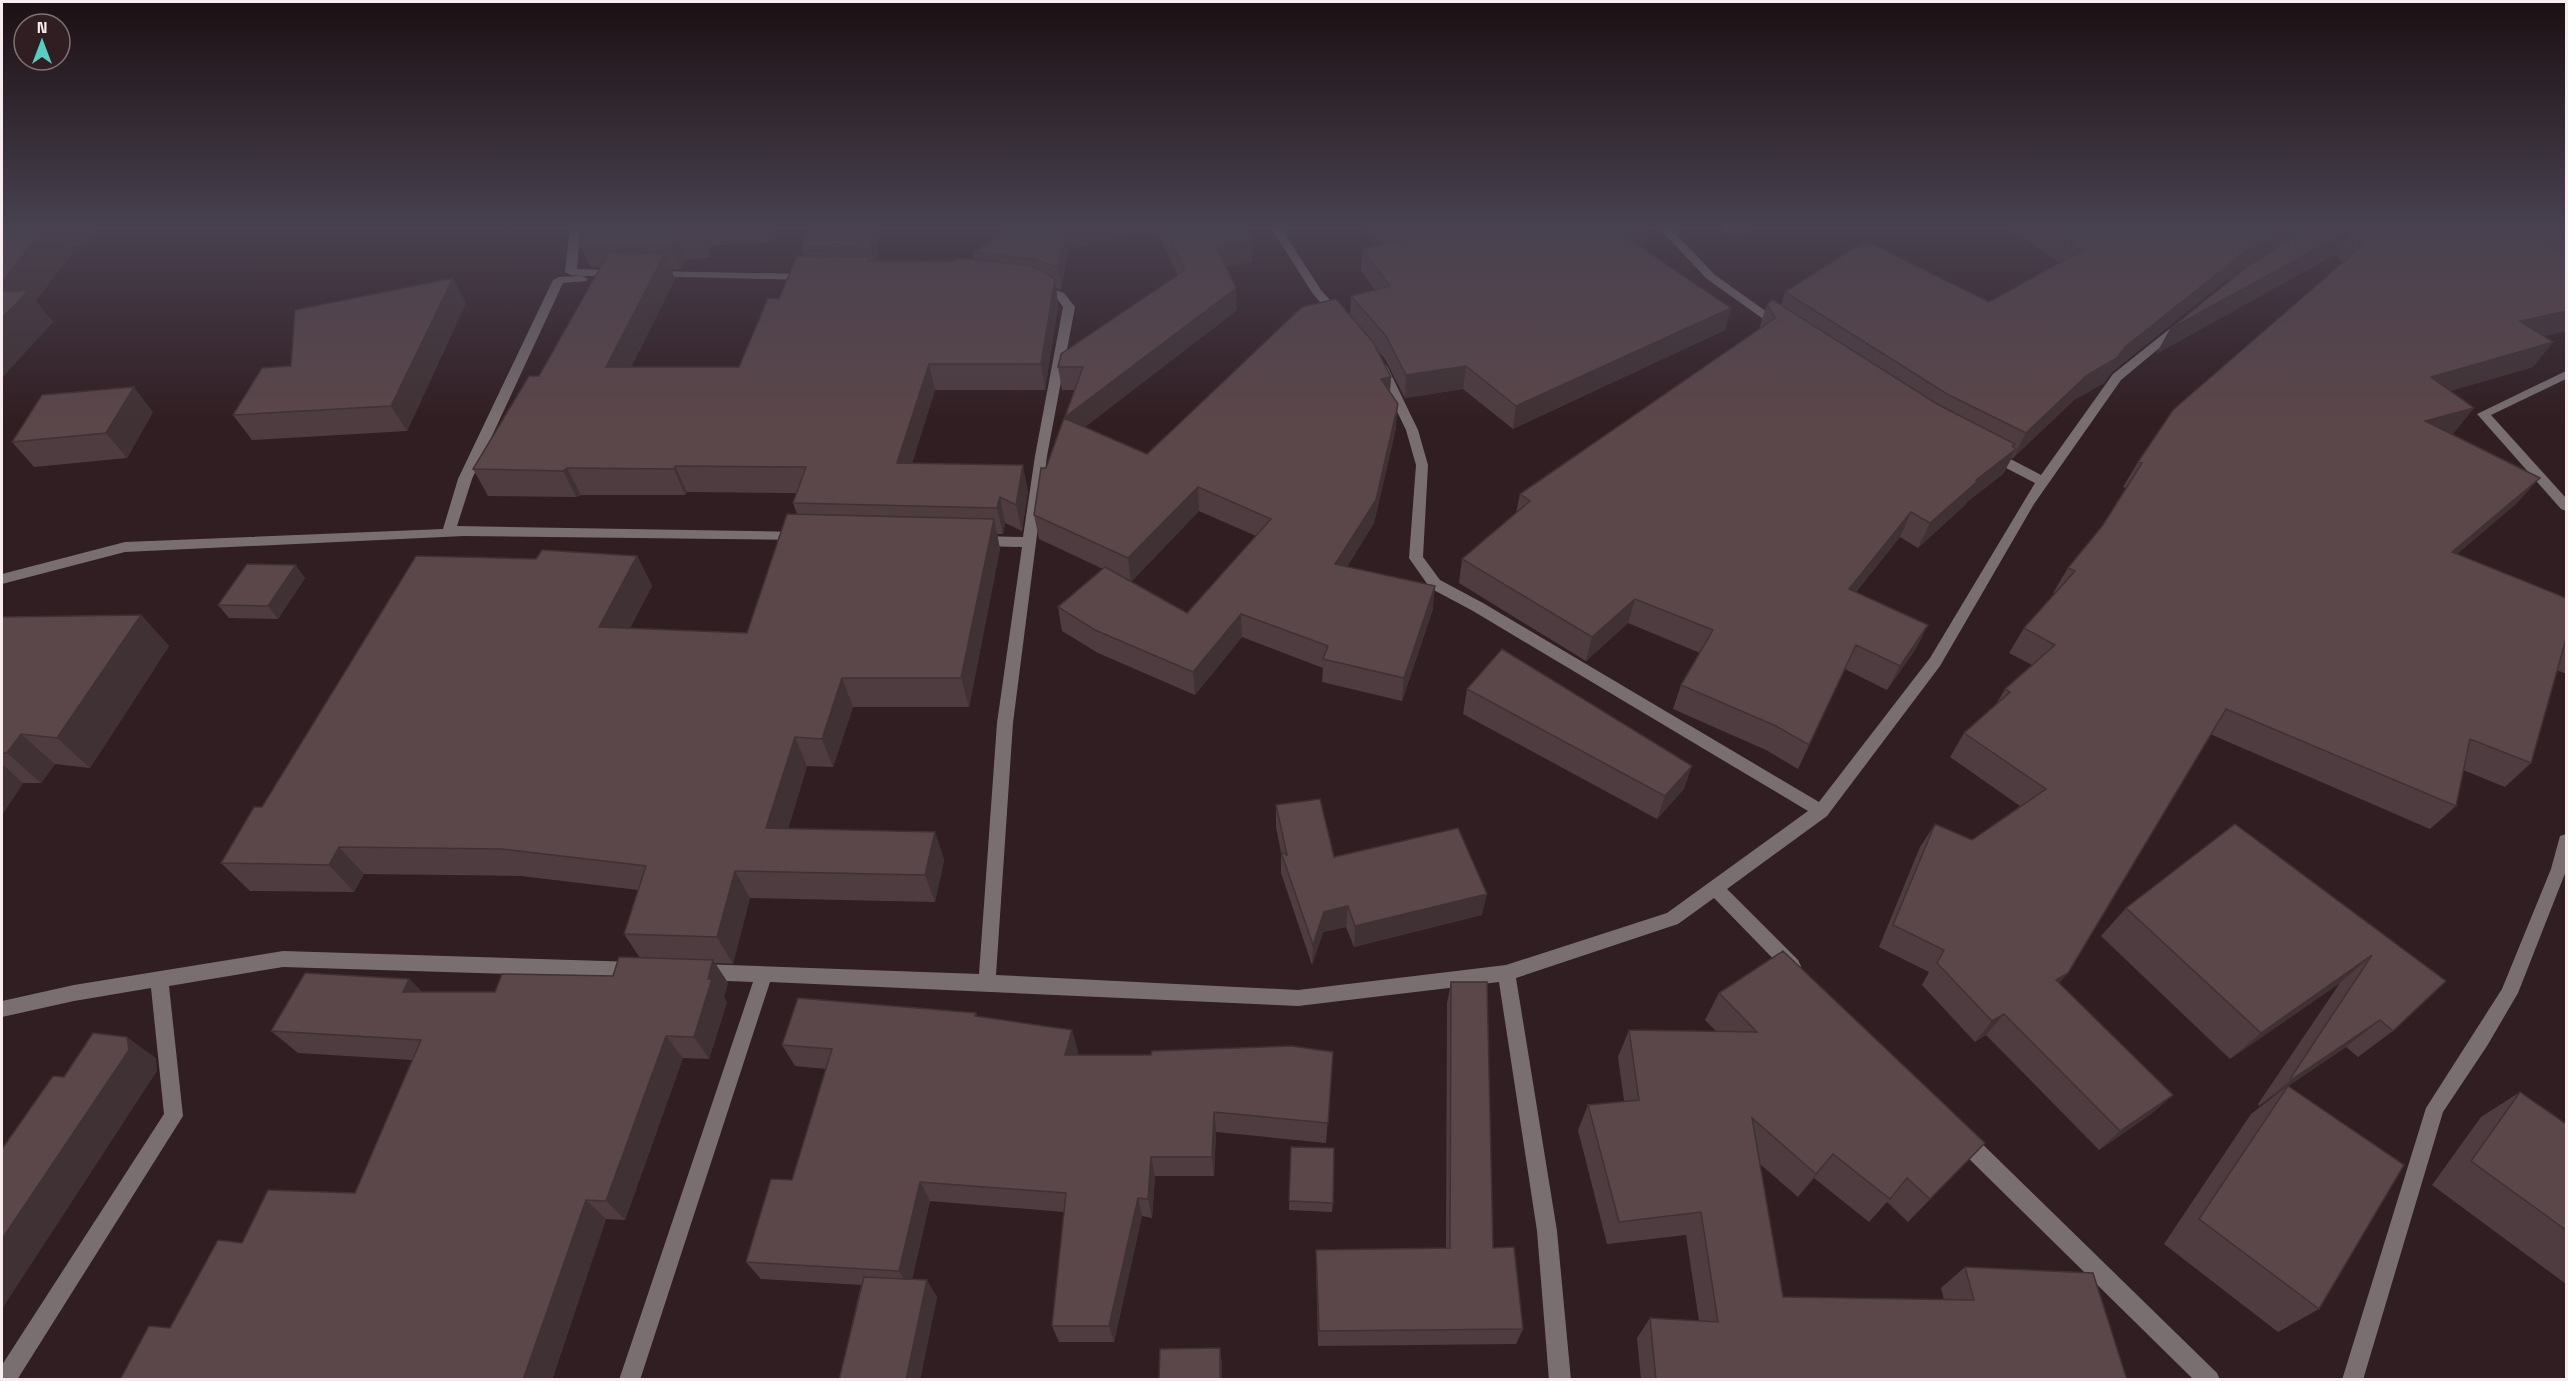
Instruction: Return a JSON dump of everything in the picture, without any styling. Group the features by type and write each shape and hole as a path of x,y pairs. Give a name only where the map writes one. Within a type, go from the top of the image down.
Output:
{"street":[{"path":"553,292 465,479 449,531 817,537"},
{"path":"987,982 1005,723 1041,456 1069,307 1060,295 1050,292"},
{"path":"1317,292 1348,327"},
{"path":"1733,292 1795,336"},
{"path":"682,971 987,982 1298,998 1506,973 1672,919 1821,811 1935,662 2043,482 2117,377 2192,316"},
{"path":"1372,354 1379,363 1412,430 1422,465 1416,558 1435,584 1478,607 1821,811"},
{"path":"2566,375 2483,414 2566,506"},
{"path":"1982,450 2043,482"},
{"path":"2,579 125,547 518,531"},
{"path":"970,541 1029,542"},
{"path":"2352,1380 2435,1108 2481,1040 2509,993 2559,869 2566,841"},
{"path":"1714,887 1805,979"},
{"path":"2,1009 74,993 283,959 647,970"},
{"path":"1506,973 1547,1231 1560,1380"},
{"path":"629,1380 764,974"},
{"path":"4,1380 174,1116 159,979"},
{"path":"1946,1122 2210,1380"}],"building":[{"path":"2,292 27,292 2,318"},
{"path":"382,292 446,292 391,406 233,415 262,368 291,366 295,310"},
{"path":"586,292 645,292 606,367 739,367 768,298 779,299 782,292 1053,292 1041,364 929,364 897,463 1023,465 1016,505 1000,497 997,508 793,503 806,467 675,466 674,469 567,468 563,471 473,469 529,376 539,376"},
{"path":"1152,292 1230,292 1065,417 1083,367 1058,367 1061,354"},
{"path":"1365,292 1708,292 1731,308 1516,406 1466,366 1406,375 1386,336 1351,296"},
{"path":"1786,292 1970,292 1989,302 2006,292 2193,292 2125,347 2117,358 2087,375 2026,433 1947,394"},
{"path":"2215,292 2237,292 2170,329"},
{"path":"2308,292 2566,292 2566,311 2520,321 2553,342 2431,377 2474,408 2425,421 2540,478 2452,552 2566,598 2566,639 2531,763 2470,739 2456,806 2226,709 2068,973 2056,980 2173,1095 2120,1131 2004,1014 1992,1021 1937,963 1944,950 1893,925 1935,824 1972,840 2046,789 1964,733 2010,692 2005,689 2055,645 2024,628 2075,571 2068,568 2103,525 2142,463 2138,462 2173,410"},
{"path":"1336,299 1373,342 1391,377 1381,379 1398,404 1376,500 1335,564 1435,586 1404,678 1323,659 1328,646 1241,614 1193,672 1095,630 1058,607 1105,567 1187,613 1271,519 1198,487 1128,558 1034,515 1041,468 1046,468 1064,418 1147,454 1302,307"},
{"path":"1773,300 1937,404 2015,444 2012,446 2016,449 1976,480 1978,481 1930,523 1911,512 1849,589 1928,625 1900,666 1856,645 1809,745 1776,726 1681,685 1713,630 1635,599 1592,637 1462,559 1530,501 1520,494 1775,318 1767,304"},
{"path":"134,387 106,433 12,442 42,395"},
{"path":"787,514 994,519 961,678 842,678 822,739 795,737 766,828 935,832 925,875 735,871 717,937 624,934 646,866 501,849 339,847 329,865 221,863 254,807 262,807 416,556 536,559 542,550 637,556 599,627 747,633"},
{"path":"247,564 296,565 268,606 218,605"},
{"path":"141,615 57,738 21,734 7,753 2,753 2,617"},
{"path":"1502,649 1692,766 1665,796 1467,689"},
{"path":"1320,799 1334,857 1458,828 1487,894 1355,926 1348,906 1324,912 1313,945 1281,852 1287,855 1276,805"},
{"path":"2235,824 2446,981 2393,1031 2380,1020 2291,1080 2372,955 2261,1033 2126,908"},
{"path":"1783,951 1985,1143 1930,1199 1907,1178 1890,1199 1833,1154 1816,1174 1752,1118 1783,1297 1974,1300 1965,1267 2093,1273 2127,1380 1656,1380 1650,1318 1718,1322 1701,1212 1619,1222 1588,1105 1639,1100 1629,1030 1757,1032 1719,993"},
{"path":"619,957 713,960 708,979 712,979 694,1037 666,1036 606,1201 586,1200 523,1380 120,1380 149,1326 170,1328 218,1240 242,1243 268,1190 355,1193 421,1040 271,1031 305,973 409,979 403,992 495,992 502,974 613,976"},
{"path":"1451,982 1487,982 1493,1248 1514,1247 1523,1329 1319,1331 1316,1250 1450,1248"},
{"path":"798,998 976,1013 975,1016 1072,1030 1065,1055 1151,1055 1152,1051 1292,1046 1333,1052 1328,1123 1214,1112 1212,1157 1151,1157 1148,1199 1138,1198 1109,1326 1052,1326 1066,1193 920,1182 899,1271 746,1262 771,1179 792,1180 832,1049 782,1045"},
{"path":"93,1033 127,1037 129,1050 2,1239 2,1149 53,1076 64,1077"},
{"path":"2288,1086 2404,1165 2319,1309 2199,1219"},
{"path":"2520,1092 2566,1124 2566,1230 2471,1161"},
{"path":"1291,1147 1334,1148 1333,1203 1289,1201"},
{"path":"864,1277 927,1280 906,1380 839,1380"},
{"path":"1220,1348 1220,1380 1159,1380 1160,1349"}]}
